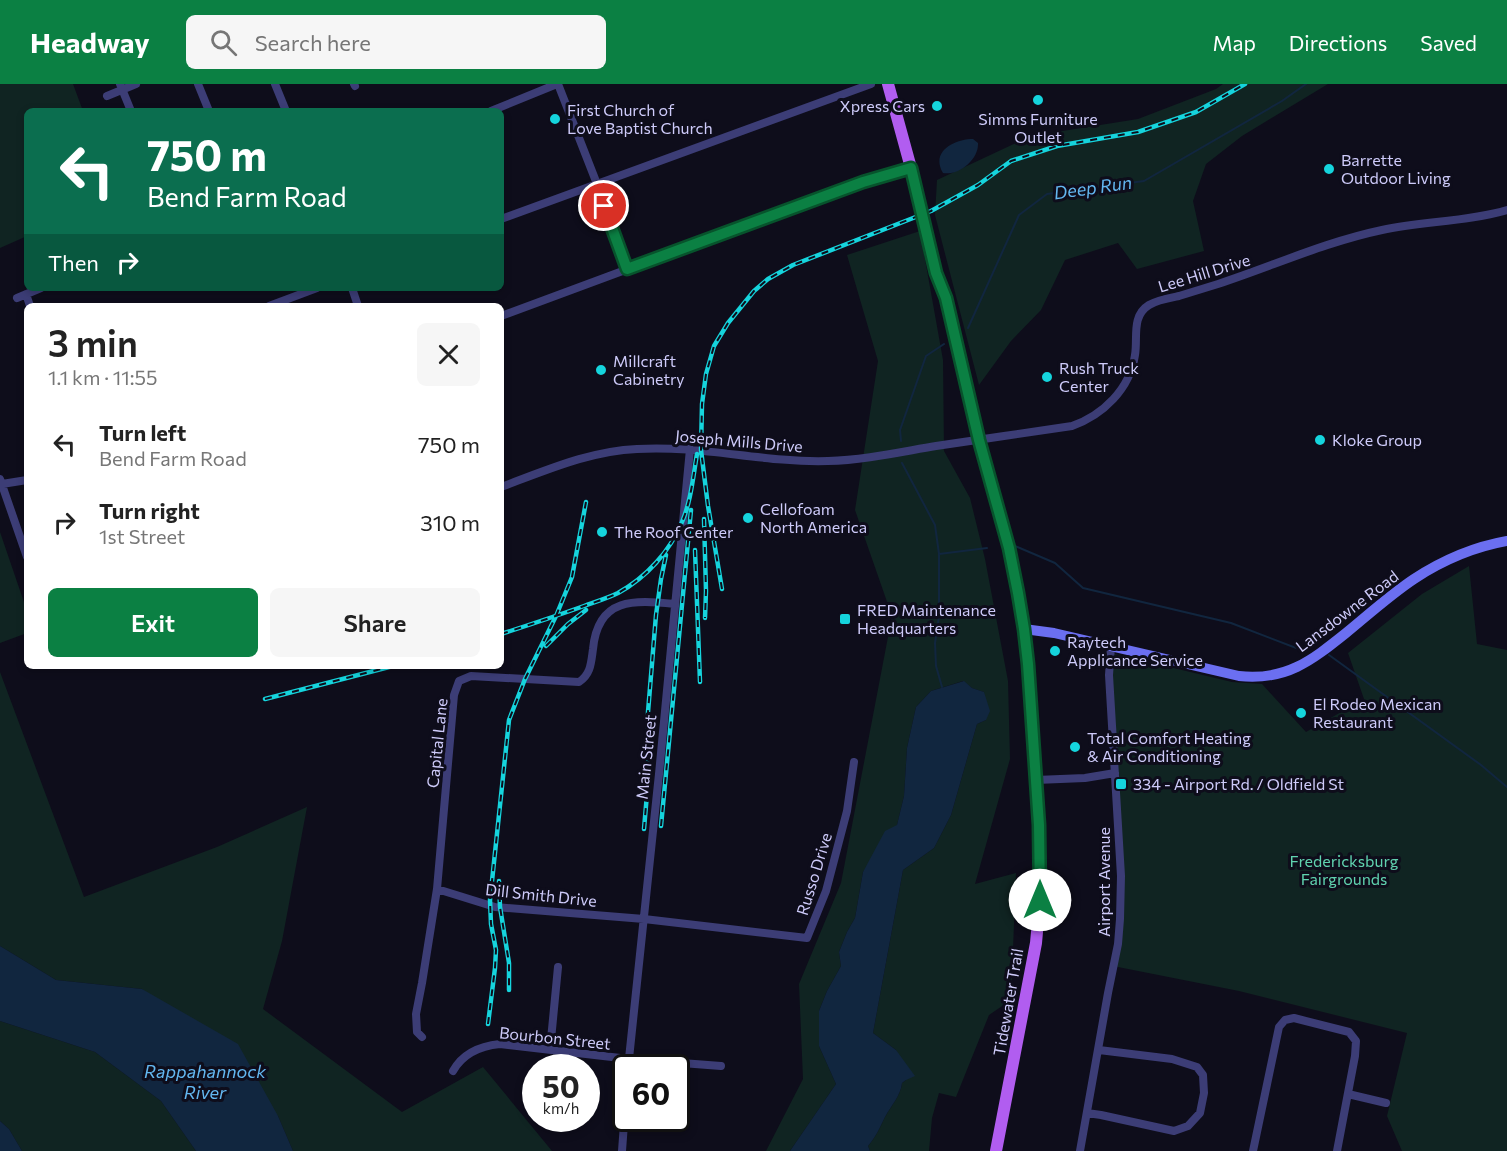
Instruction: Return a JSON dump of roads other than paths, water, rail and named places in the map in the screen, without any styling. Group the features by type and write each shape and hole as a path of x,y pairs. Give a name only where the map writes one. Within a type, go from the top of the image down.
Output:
{"main road":[{"name":"Tidewater Trail","path":"888,84 936,273 946,298 957,340 979,440 1009,548 1024,629 1036,780 1040,880 1038,924 996,1151"},
{"name":"Lansdowne Road","path":"1024,629 1054,633 1239,676 1275,675 1315,657 1413,579 1437,565 1472,549 1507,542"}],"street":[{"path":"107,96 121,87 136,84"},
{"path":"198,84 208,108"},
{"path":"275,84 285,108"},
{"path":"498,108 558,84 627,269"},
{"path":"504,218 872,84"},
{"path":"121,87 130,108"},
{"path":"504,315 863,182 911,168"},
{"name":"Lee Hill Drive","path":"979,440 1072,426 1093,417 1102,410 1128,378 1135,357 1138,319 1145,308 1155,302 1217,285 1356,236 1391,228 1484,216 1507,210"},
{"path":"17,298 34,291"},
{"path":"276,303 309,291"},
{"path":"26,294 29,303"},
{"name":"Joseph Mills Drive","path":"504,486 551,468 595,455 635,449 690,449 828,461 979,440"},
{"name":"Main Street","path":"630,1054 690,449"},
{"path":"24,480 1,482 24,548"},
{"name":"Capital Lane","path":"422,1037 417,1032 416,1014 437,889 454,695 459,681 471,676 579,682 588,674 591,667 594,637 599,624 608,614 632,602 675,604"},
{"name":"Airport Avenue","path":"1080,1151 1118,944 1120,919 1121,876 1109,683 1111,647"},
{"name":"Russo Drive","path":"644,919 807,938 831,873 847,811 854,762"},
{"path":"1036,780 1084,778 1114,773"},
{"name":"Dill Smith Drive","path":"437,889 490,906 644,919"},
{"path":"550,1050 558,967"},
{"path":"1253,1151 1279,1027 1285,1020 1294,1018 1344,1031 1353,1036 1356,1044 1337,1151"},
{"name":"Bourbon Street","path":"453,1071 466,1055 484,1046 500,1044 612,1057"},
{"path":"1087,1113 1174,1131 1188,1126 1200,1113 1204,1093 1203,1075 1197,1067 1172,1059 1099,1050"},
{"name":"Bourbon Street","path":"690,1064 721,1066"},
{"path":"1348,1094 1386,1103"},
{"path":"622,1151 623,1132"}],"water":[{"path":"973,139 978,143 972,160 955,172 943,173 940,158 946,148 959,141"},
{"path":"964,681 972,688 984,692 990,711 986,720 977,724 951,815 934,848 903,870 873,1033 896,1050 915,1076 902,1083 898,1096 868,1146 870,1151 790,1151 836,1084 819,1046 819,1011 841,966 839,952 855,918 863,872 885,831 897,825 904,796 907,748 916,707 931,691"},
{"name":"Rappahannock River","path":"0,946 56,980 142,989 238,1044 278,1116 293,1151 196,1151 161,1101 95,1052 0,1021"},
{"path":"0,1121 9,1129 22,1151 0,1151"}],"waterway":[{"name":"Deep Run","path":"968,328 1019,215 1047,194 1144,181 1282,101 1306,84"},
{"name":"Deep Run","path":"901,441 900,430 926,356 944,344"},
{"name":"Deep Run","path":"902,463 935,525 939,554 939,616 935,643 936,666 942,687"},
{"path":"1015,546 1055,563 1083,588 1231,623 1304,651"},
{"path":"939,554 987,548"},
{"path":"1329,655 1481,765 1507,787"}],"railway":[{"path":"722,589 701,450 702,404 706,374 714,346 728,323 754,291 768,279 793,265 931,211 978,185 1011,161 1057,146 1138,132 1196,112 1245,84"},
{"path":"504,633 614,595 629,587 648,571 671,543 682,522 690,497 697,454"},
{"path":"488,1024 496,950 491,924 490,900 509,720 525,679 572,577 586,502"},
{"path":"661,826 691,510"},
{"path":"704,519 705,618"},
{"path":"695,550 700,682"},
{"path":"644,829 647,794 648,712 656,615 666,555"},
{"path":"546,646 586,610"},
{"path":"265,699 381,669"},
{"path":"499,881 500,907 509,963 509,990"}],"place":[{"name":"Simms Furniture Outlet","path":"1038,100"},
{"name":"Xpress Cars","path":"937,106"},
{"name":"First Church of Love Baptist Church","path":"555,119"},
{"name":"Barrette Outdoor Living","path":"1329,169"},
{"name":"Millcraft Cabinetry","path":"601,370"},
{"name":"Rush Truck Center","path":"1047,377"},
{"name":"Kloke Group","path":"1320,440"},
{"name":"Cellofoam North America","path":"748,518"},
{"name":"The Roof Center","path":"602,532"},
{"name":"FRED Maintenance Headquarters","path":"845,619"},
{"name":"Raytech Applicance Service","path":"1055,651"},
{"name":"El Rodeo Mexican Restaurant","path":"1301,713"},
{"name":"Total Comfort Heating & Air Conditioning","path":"1075,747"},
{"name":"334 - Airport Rd. / Oldfield St","path":"1121,784"}],"park label":[{"name":"Fredericksburg Fairgrounds","path":"1344,870"}]}
